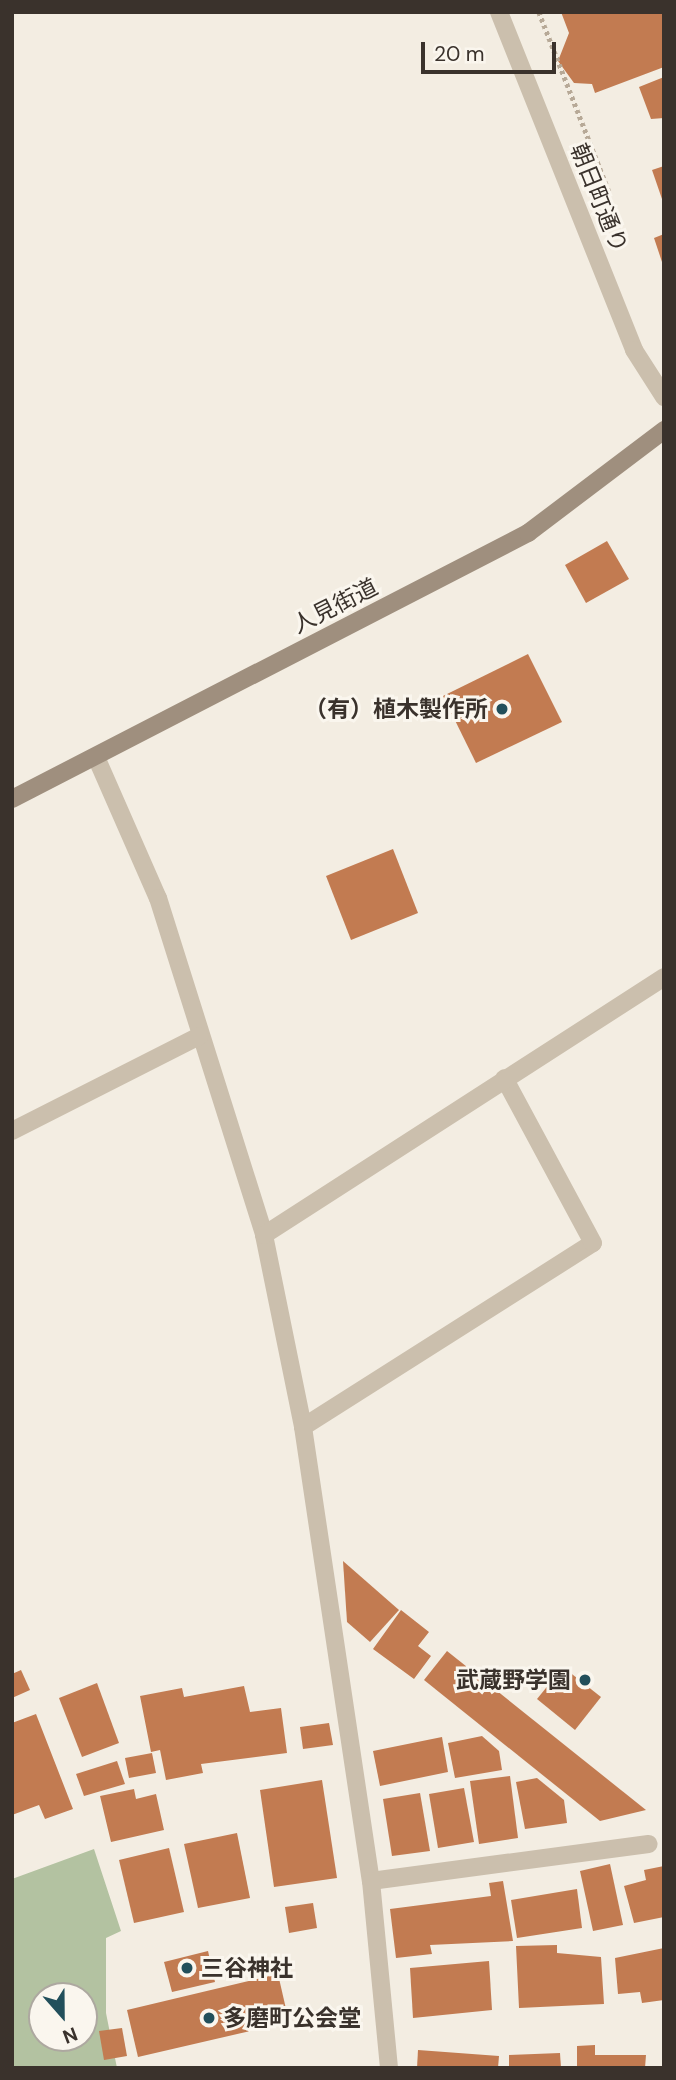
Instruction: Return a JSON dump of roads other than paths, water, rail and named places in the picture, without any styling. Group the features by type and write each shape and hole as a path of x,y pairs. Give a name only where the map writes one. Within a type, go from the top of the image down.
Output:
{"main road":[{"name":"人見街道","path":"12,799 528,533 664,430"}],"street":[{"name":"朝日町通り","path":"499,12 634,350 664,397"},
{"path":"96,757 158,898 199,1036 264,1235 303,1427 370,1881 389,2068"},
{"path":"264,1235 664,977"},
{"path":"12,1131 199,1036"},
{"path":"303,1427 593,1243 504,1078"},
{"path":"370,1881 649,1844"}],"place":[{"name":"（有）植木製作所","path":"502,709"},
{"name":"武蔵野学園","path":"585,1680"},
{"name":"三谷神社","path":"187,1968"},
{"name":"多磨町公会堂","path":"209,2018"}]}
